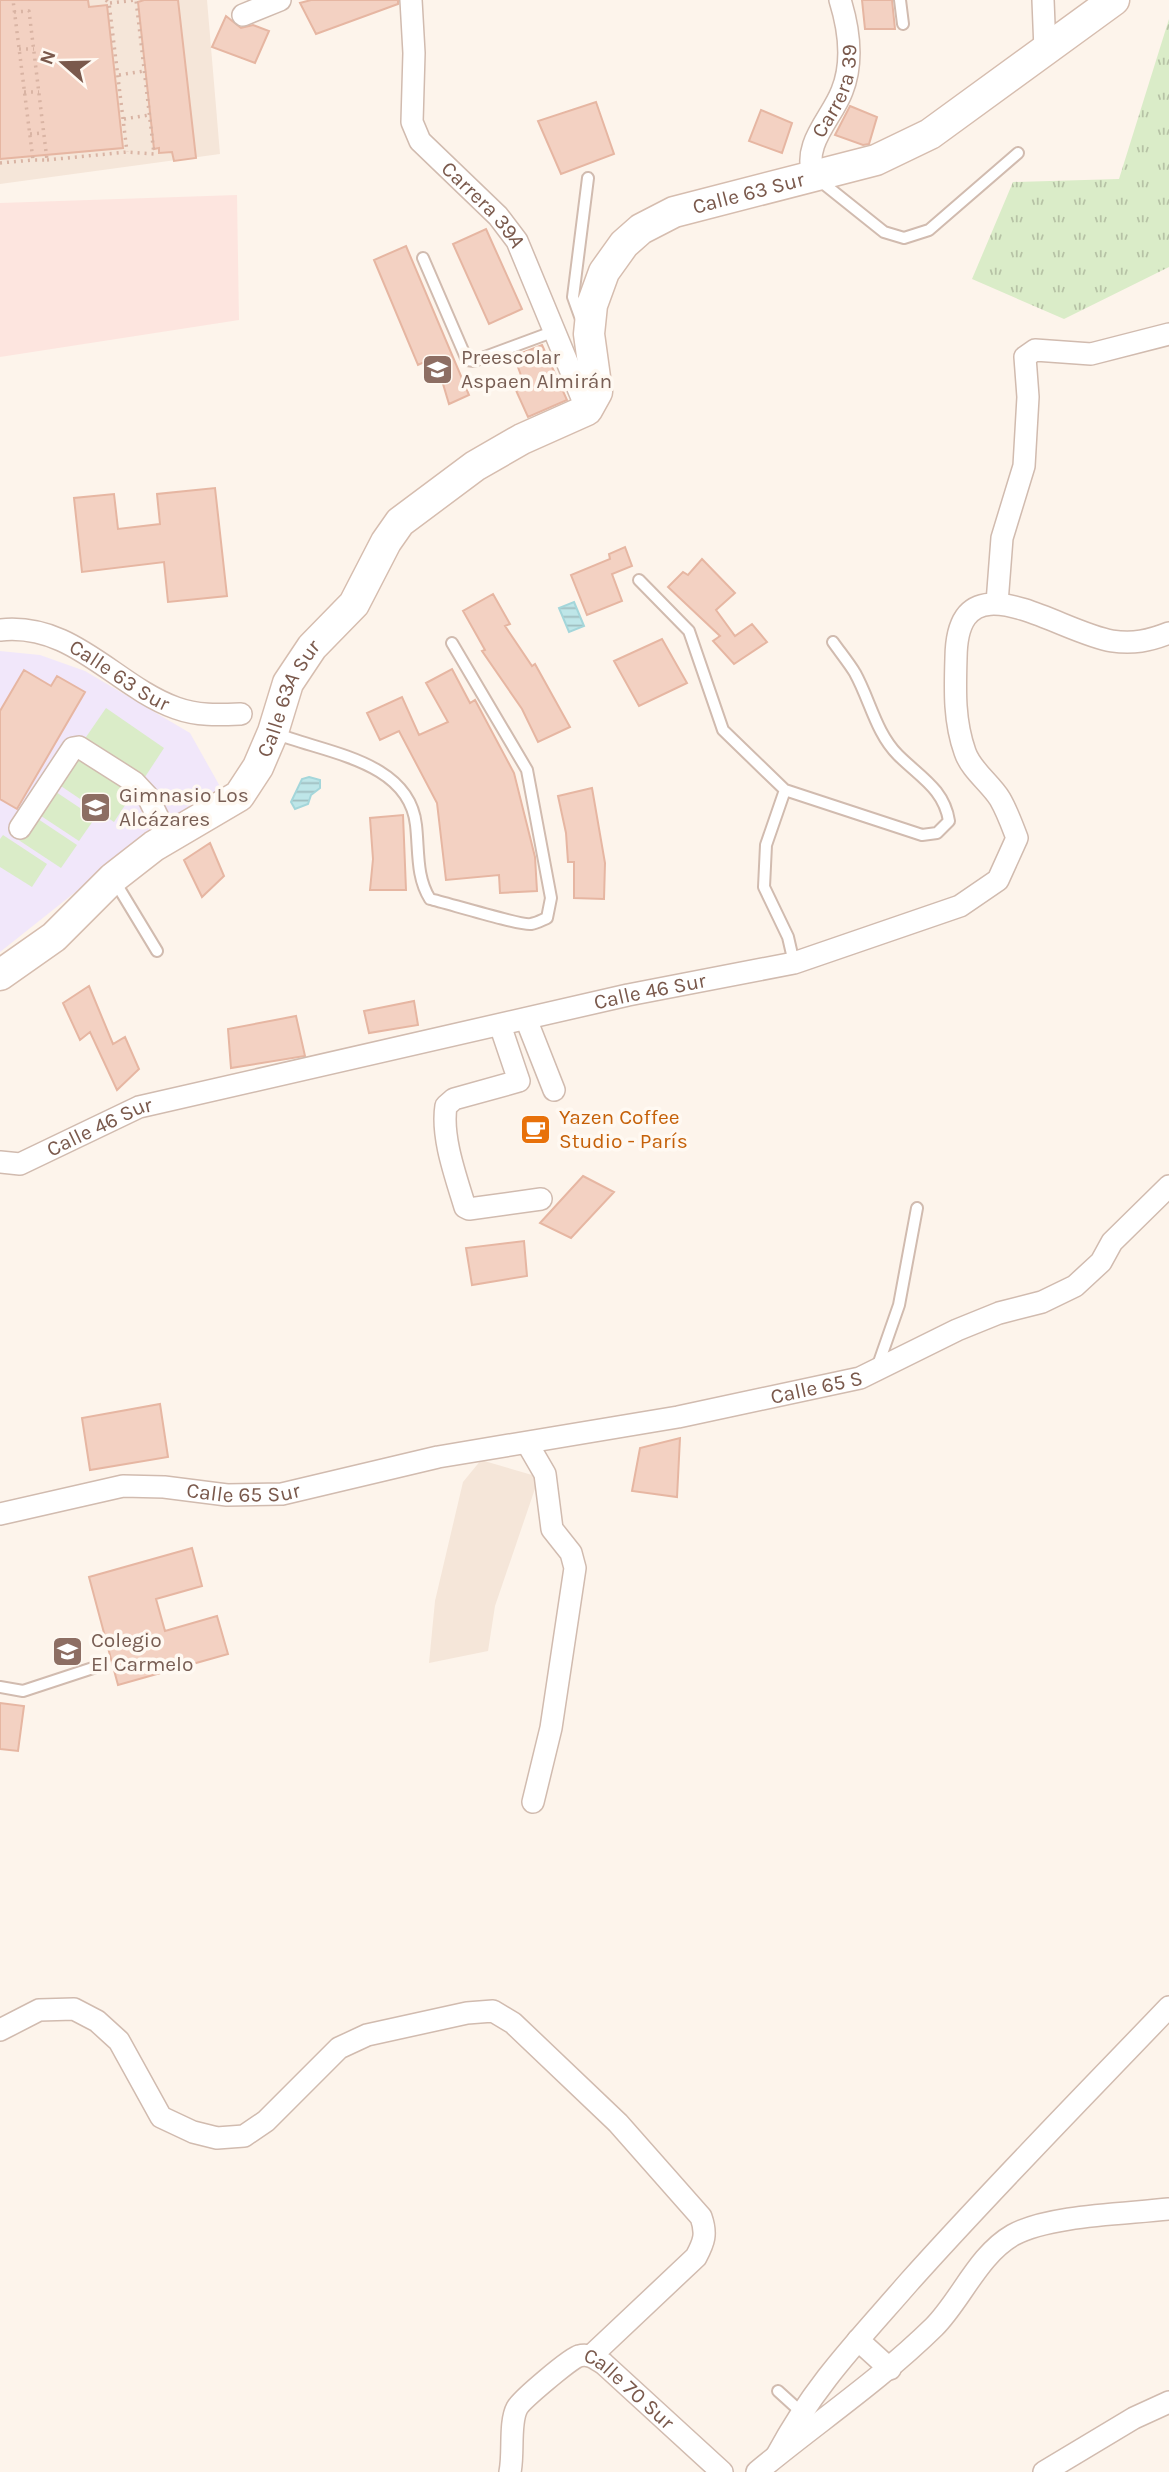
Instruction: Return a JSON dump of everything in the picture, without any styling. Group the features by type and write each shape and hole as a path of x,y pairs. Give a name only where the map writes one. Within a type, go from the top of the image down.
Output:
{"street":[{"path":"243,15 280,0"},
{"name":"Carrera 39A","path":"411,0 414,53 412,122 420,141 498,216 517,241 555,331 578,414"},
{"name":"Carrera 39","path":"814,176 810,166 812,152 822,126 843,91 850,57 848,26 840,0"},
{"path":"1043,0 1045,50"},
{"name":"Calle 63 Sur","path":"578,414 597,392 589,334 592,305 604,272 624,244 641,229 674,212 876,160 930,134 1114,0"},
{"path":"1169,334 1091,354 1035,350 1025,358 1028,397 1024,467 1002,538 988,603 1025,609 1059,625 1110,640 1138,643 1169,633"},
{"name":"Calle 63A Sur","path":"0,975 54,937 113,878 168,838 239,796 257,767 273,732 288,683 312,647 354,604 386,542 400,522 475,466 522,439 578,414"},
{"name":"Calle 46 Sur","path":"0,1162 20,1164 139,1107 500,1024 794,963 960,906 998,880 1017,838 999,798 966,757 955,710 959,625 988,603"},
{"name":"Calle 63 Sur","path":"0,630 42,633 74,646 174,708 200,715 241,714"},
{"path":"20,828 74,748 79,747 134,782 148,797 168,838"},
{"path":"526,1019 554,1090"},
{"path":"500,1024 517,1068 519,1081 454,1099 446,1106 443,1120 465,1207 468,1209 541,1199"},
{"name":"Calle 65 S","path":"485,1449 678,1418 874,1373 957,1330 999,1313 1042,1302 1076,1286 1101,1262 1112,1242 1169,1186"},
{"path":"527,1443 545,1474 552,1529 571,1553 575,1568 551,1728 533,1802"},
{"name":"Calle 65 Sur","path":"0,1514 123,1486 164,1487 227,1495 282,1494 438,1457 485,1449"},
{"path":"777,2455 800,2411 824,2378 967,2217 1169,2007"},
{"path":"0,2030 39,2010 74,2009 97,2021 119,2041 161,2116 192,2132 217,2138 244,2136 266,2121 339,2048 367,2035 467,2013 493,2011 513,2023 618,2123 701,2217 706,2230 705,2241 696,2258 592,2356"},
{"path":"757,2472 890,2369 936,2325 991,2254 1011,2236 1034,2226 1169,2209"},
{"path":"858,2340 890,2369"},
{"name":"Calle 70 Sur","path":"510,2472 514,2451 513,2422 517,2406 578,2356 592,2356 604,2364 722,2472"},
{"path":"1044,2472 1134,2418 1169,2402"}],"lane":[{"path":"900,0 903,24"},
{"path":"814,176 884,232 904,238 929,230 1018,153"},
{"path":"588,178 573,297 589,334"},
{"path":"423,258 467,360 474,361 555,331"},
{"path":"639,580 689,631 723,730 785,790 922,835 937,833 949,821 946,803 932,785 896,753 879,727 855,674 833,642"},
{"path":"273,732 324,751 352,757 374,768 396,785 411,802 416,823 421,885 430,899 494,914 513,923 530,924 547,918 551,898 527,770 452,643"},
{"path":"785,790 766,845 764,887 788,937 794,963"},
{"path":"113,878 157,951"},
{"path":"874,1373 899,1305 917,1208"},
{"path":"0,1687 23,1691 99,1666"},
{"path":"778,2391 800,2411"}],"path":[{"path":"13,0 33,160"},
{"path":"0,163 127,152 154,154 136,0 108,2 127,152"},
{"path":"14,12 29,11 47,160"},
{"path":"19,49 34,49"},
{"path":"118,75 144,71"},
{"path":"24,92 39,92"},
{"path":"123,119 149,115"},
{"path":"30,134 44,133"}],"shaded area":[{"path":"0,0 207,0 220,154 0,184"},
{"path":"237,195 239,320 0,357 0,203"},
{"name":"Gimnasio Los Alcázares","path":"0,651 40,655 85,671 190,733 222,790 161,824 0,952"},
{"path":"481,1460 539,1477 495,1606 488,1651 429,1663 435,1601 463,1482"}],"green space":[{"path":"1169,19 1169,267 1064,319 972,279 1013,182 1119,179"},
{"path":"106,708 164,748 143,780 84,740"},
{"path":"76,750 135,790 114,822 55,782"},
{"path":"50,788 95,818 79,841 35,812"},
{"path":"32,815 77,845 61,868 17,839"},
{"path":"3,835 47,864 32,887 0,867 0,839"}],"water":[{"path":"574,602 584,626 569,632 559,608"},
{"path":"309,777 320,780 320,788 311,795 308,804 295,809 291,802 302,779"}],"building":[{"path":"0,0 88,0 89,7 107,5 123,148 0,159"},
{"path":"178,0 196,158 174,161 172,152 159,153 159,148 154,149 138,2"},
{"path":"311,0 398,0 398,4 316,34 300,3"},
{"path":"862,0 892,0 895,29 865,29"},
{"path":"226,16 241,28 253,25 269,31 255,63 212,47"},
{"path":"596,102 614,154 561,174 538,121"},
{"path":"850,106 877,117 869,144 863,145 835,135"},
{"path":"761,110 792,123 782,153 749,141"},
{"path":"486,229 522,309 489,324 453,244"},
{"path":"406,246 469,395 449,404 435,357 418,365 374,260"},
{"path":"542,345 567,400 528,417 514,386 523,381 514,356"},
{"path":"215,488 227,596 168,602 164,562 82,572 74,498 114,494 118,529 160,524 157,494"},
{"path":"625,547 632,566 612,574 622,601 587,615 571,575 610,559 609,554"},
{"path":"702,559 735,593 716,610 735,636 752,624 767,642 734,664 713,641 720,636 668,587 683,572 688,575"},
{"path":"493,594 510,624 505,626 532,666 535,664 570,727 538,742 522,709 482,651 485,650 463,611"},
{"path":"662,639 687,683 639,706 614,661"},
{"path":"452,669 470,703 475,700 514,773 535,857 537,891 500,893 499,875 446,880 437,803 399,731 380,740 367,713 402,697 419,735 448,722 426,683"},
{"path":"24,670 51,686 57,676 85,692 17,809 0,799 0,711"},
{"path":"592,788 605,863 604,899 574,898 574,862 568,862 566,833 558,796"},
{"path":"403,815 406,890 370,890 373,859 370,818"},
{"path":"210,843 224,876 202,897 184,860"},
{"path":"89,986 113,1044 125,1037 139,1069 117,1090 90,1032 80,1040 63,1003"},
{"path":"414,1001 418,1025 369,1033 364,1011"},
{"path":"296,1016 305,1056 231,1068 228,1029"},
{"path":"583,1176 614,1192 571,1238 540,1223"},
{"path":"524,1241 527,1276 472,1285 466,1248"},
{"path":"160,1404 168,1457 90,1470 82,1418"},
{"path":"680,1438 677,1497 632,1491 640,1448"},
{"path":"192,1548 202,1586 156,1599 165,1631 217,1616 228,1654 118,1685 89,1577"},
{"path":"0,1703 24,1706 18,1751 0,1749"}],"place":[{"name":"Preescolar Aspaen Almirán","path":"438,369"},
{"name":"Gimnasio Los Alcázares","path":"96,807"},
{"name":"Yazen Coffee Studio - París","path":"536,1129"},
{"name":"Colegio El Carmelo","path":"68,1652"}]}
